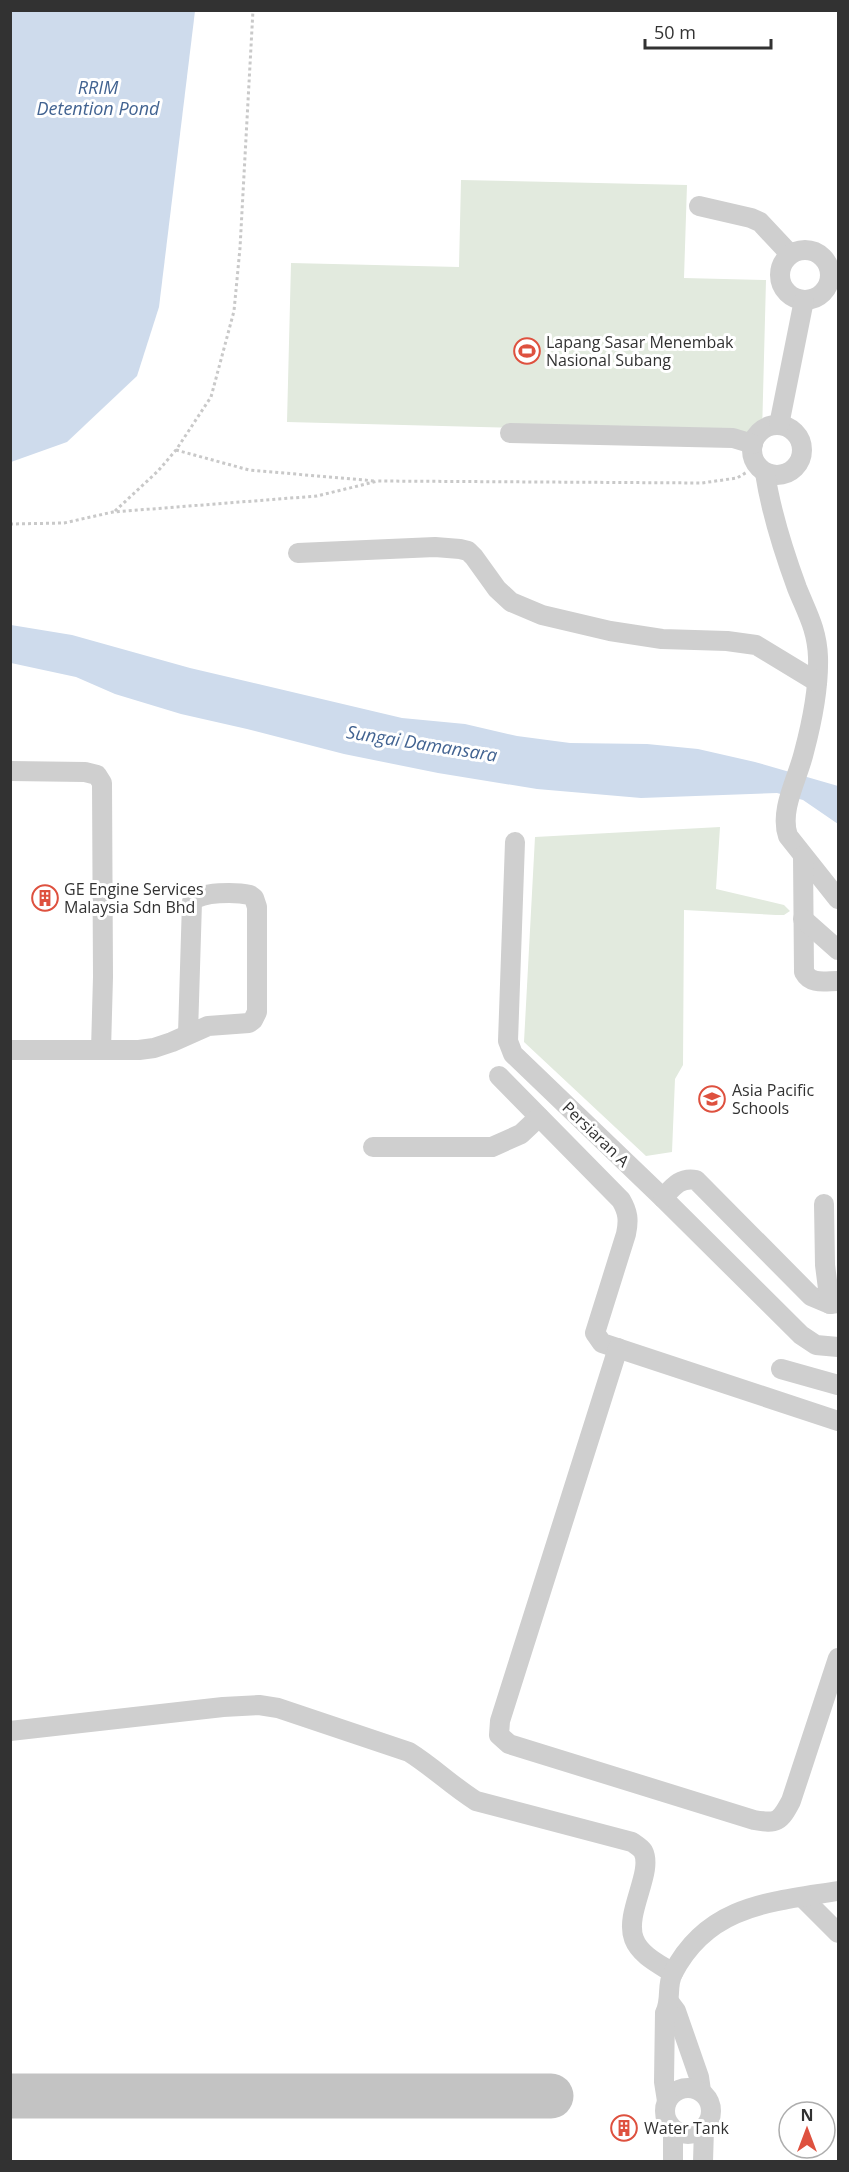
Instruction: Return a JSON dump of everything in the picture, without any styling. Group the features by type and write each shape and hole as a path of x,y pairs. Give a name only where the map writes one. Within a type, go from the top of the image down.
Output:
{"lane":[{"path":"699,206 760,222 790,254"},
{"path":"800,250 811,250 820,254 827,262 830,272 829,283 823,292 814,298 804,300 785,291 780,282 779,271 783,261 790,254 800,250"},
{"path":"779,425 804,300"},
{"path":"762,470 776,476 793,471 802,456 800,439 788,427 779,425 762,430 753,444 752,453 762,470 783,545 798,589 813,622 818,657 816,696 785,828 788,836 838,899"},
{"path":"510,433 733,438 753,444"},
{"path":"298,553 435,547 460,549 468,551 474,557 497,589 511,602 542,615 610,631 662,639 727,641 756,645 816,682"},
{"path":"10,771 85,772 97,775 102,783 101,1050"},
{"name":"Persiaran A","path":"515,842 508,1041 513,1054 801,1335 816,1345 838,1347"},
{"path":"803,856 804,972 806,977 813,982 838,981"},
{"path":"10,1050 154,1048 208,1026 249,1023 256,1016 257,907 254,898 250,895 204,894 192,902 188,1034"},
{"path":"802,919 838,950"},
{"path":"499,1076 621,1200 627,1210 629,1220 626,1234 594,1333 602,1342 838,1420"},
{"path":"373,1147 492,1147 521,1134 539,1117"},
{"path":"663,1198 680,1181 696,1180 811,1296 834,1304"},
{"path":"824,1204 825,1265 834,1304"},
{"path":"742,1275 766,1250"},
{"path":"618,1347 500,1721 499,1735 509,1744 754,1820 771,1823 783,1817 790,1801 838,1658"},
{"path":"781,1369 838,1385"},
{"path":"10,1731 259,1705 278,1708 409,1752 427,1763 454,1788 476,1801 632,1842 640,1847 644,1852 645,1867 632,1917 633,1935 643,1952 673,1973"},
{"path":"667,2101 664,2082 665,2013 670,2003 673,1973 698,1937 715,1923 756,1906 838,1891"},
{"path":"802,1897 838,1933"},
{"path":"670,2003 676,2011 699,2077 701,2091 711,2105 709,2121 704,2128 690,2134 674,2129 667,2121 664,2111 667,2101 673,2093 682,2088 692,2087 701,2091"},
{"path":"703,2162 704,2128"},
{"path":"673,2162 674,2129"}],"path":[{"path":"113,512 158,471 176,450 211,397 234,311 240,248 253,10"},
{"path":"176,450 249,470 378,481 702,483 737,478 762,470"},
{"path":"10,524 64,523 113,512 317,496 378,481"}],"shaded area":[{"name":"Lapang Sasar Menembak Nasional Subang","path":"461,180 687,185 684,278 766,280 762,434 287,422 291,263 459,267"},
{"path":"720,827 716,889 784,905 790,911 784,915 776,915 684,910 683,1065 675,1079 672,1152 646,1156 524,1042 535,837"}],"water":[{"name":"RRIM Detention Pond","path":"10,11 195,11 159,307 137,376 67,442 11,462"},
{"name":"Sungai Damansara","path":"11,625 72,635 190,668 402,718 465,724 517,736 570,743 647,744 698,749 755,762 838,786 838,824 803,800 777,793 641,798 537,789 438,773 344,754 181,714 115,694 76,677 11,663"}],"taxiway":[{"path":"10,2096 551,2096"}],"place":[{"name":"Lapang Sasar Menembak Nasional Subang","path":"527,351"},
{"name":"GE Engine Services Malaysia Sdn Bhd","path":"45,898"},
{"name":"Asia Pacific Schools","path":"712,1099"},
{"name":"Water Tank","path":"624,2128"}]}
